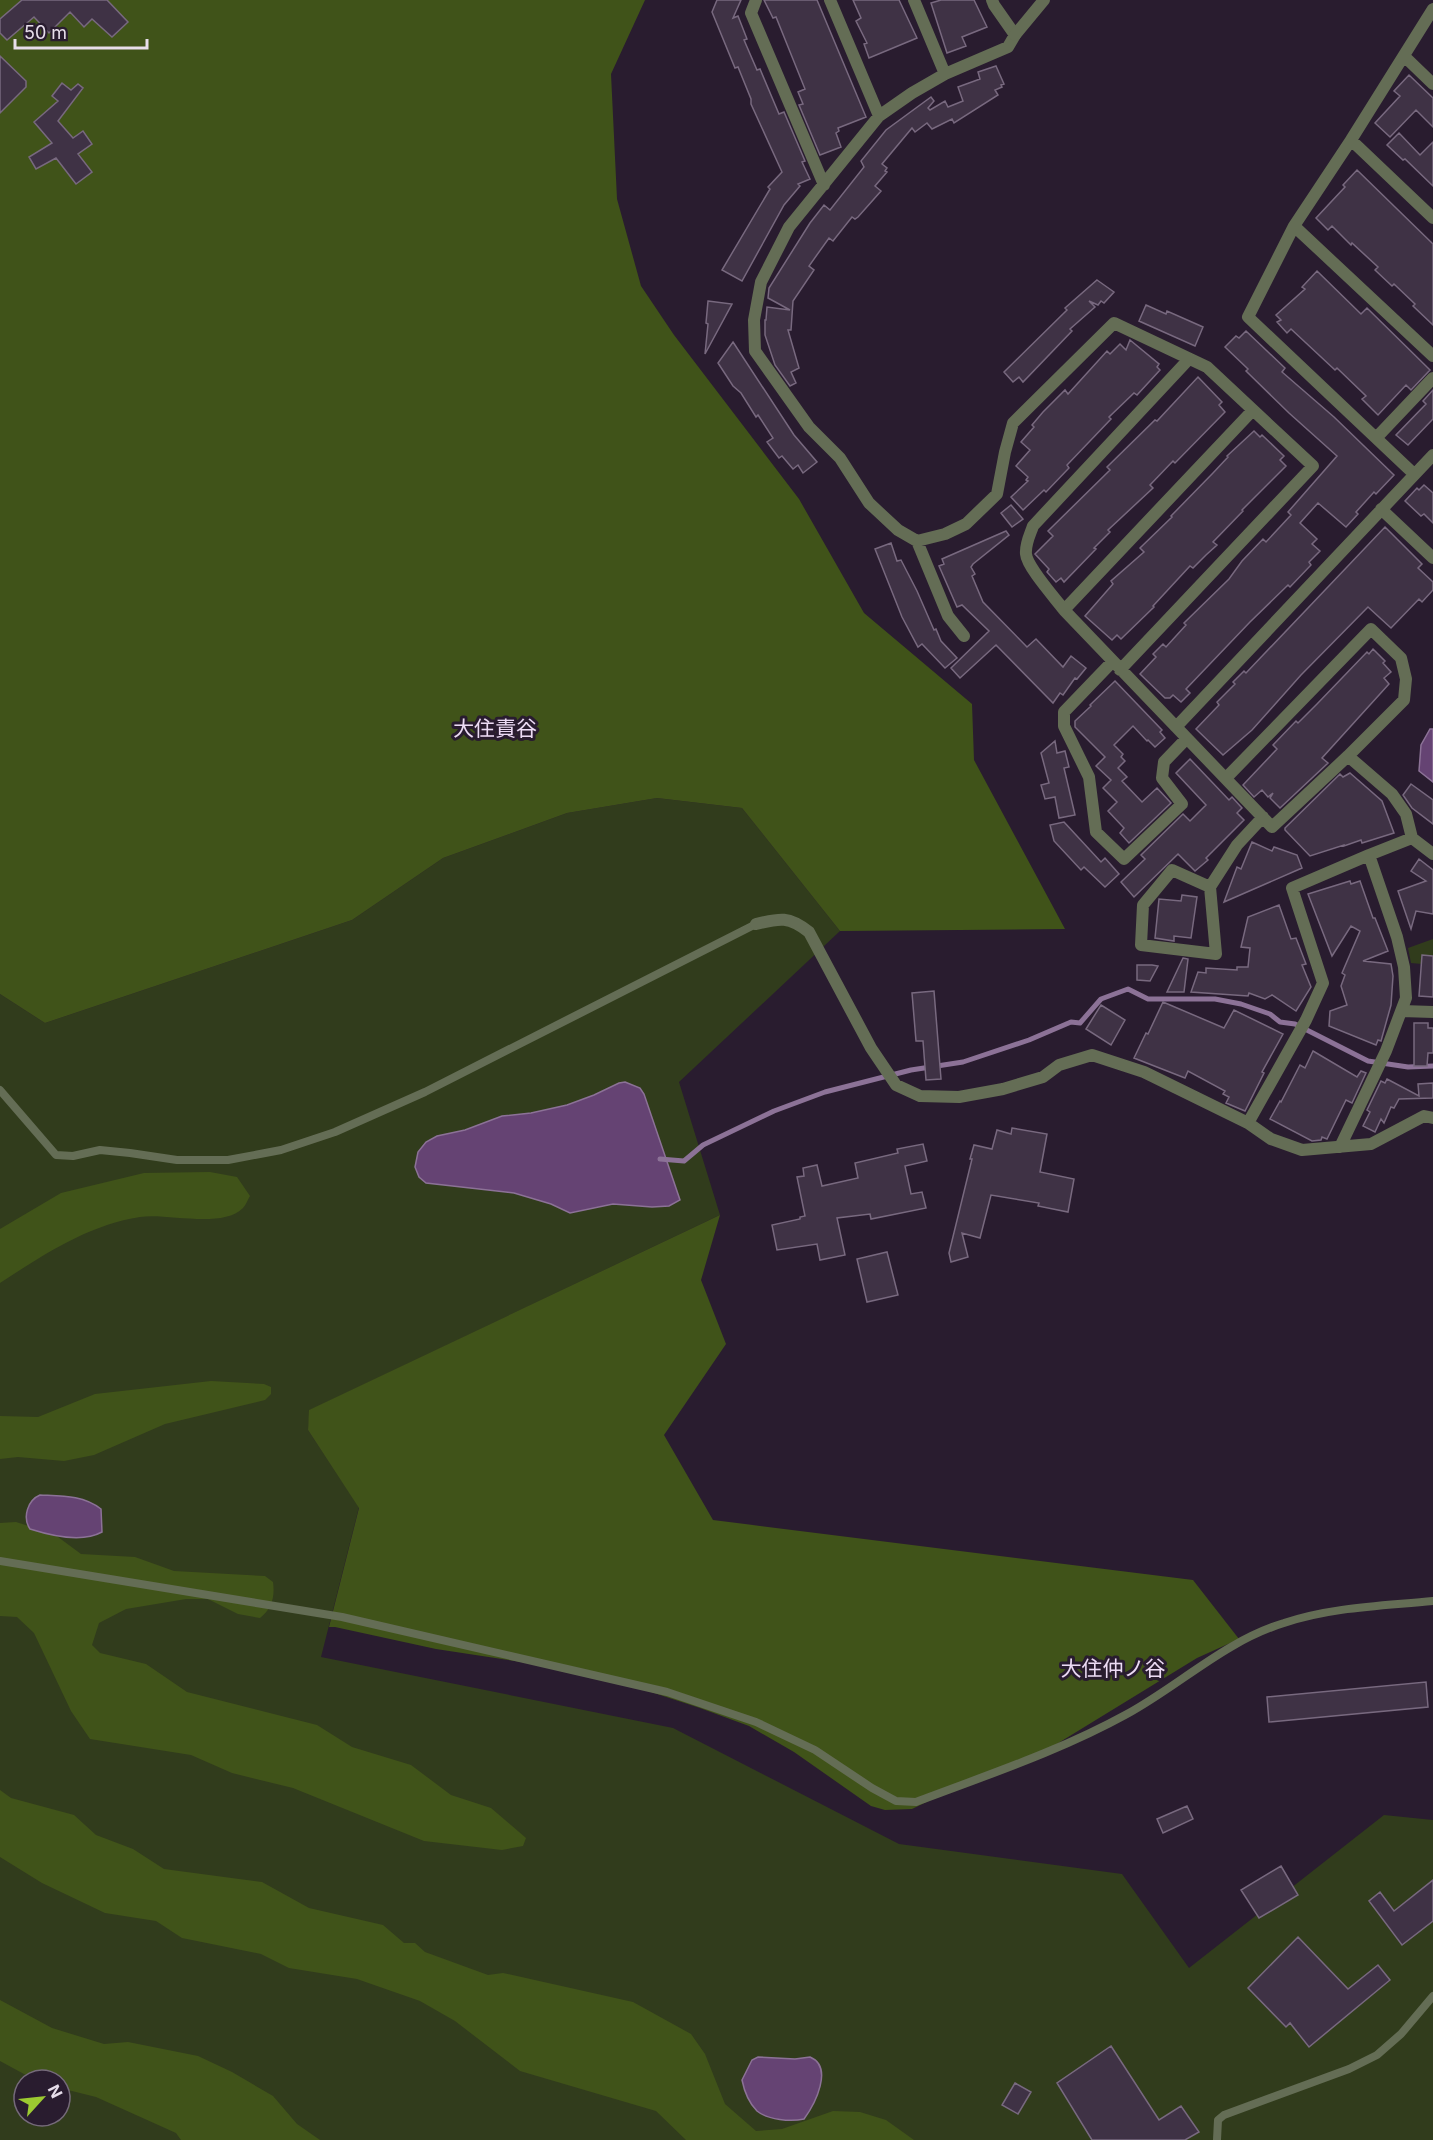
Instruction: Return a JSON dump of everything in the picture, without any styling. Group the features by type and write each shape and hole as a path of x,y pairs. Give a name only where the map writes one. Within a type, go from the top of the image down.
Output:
{"street":[{"path":"756,0 751,13 824,185"},
{"path":"830,0 879,116"},
{"path":"914,0 945,74"},
{"path":"992,0 993,5 1015,35"},
{"path":"964,636 948,616 917,541 898,530 869,502 840,458 810,427 755,351 754,320 761,282 789,227 879,116 945,74 1008,46 1044,0"},
{"path":"1414,474 1248,316 1294,226 1352,140 1433,9"},
{"path":"1404,56 1433,84"},
{"path":"1352,140 1433,218"},
{"path":"1294,226 1433,356"},
{"path":"917,541 945,534 966,524 997,494 1013,423 1114,323 1207,367 1313,466 1116,665 1065,712 1064,726 1089,777 1096,832 1124,859 1182,804 1162,778 1164,762 1187,738"},
{"path":"1189,359 1034,526 1027,541 1026,556 1037,576 1064,610 1272,827 1404,700 1406,679 1401,658 1371,629 1226,778"},
{"path":"1377,437 1433,378"},
{"path":"1064,610 1254,410"},
{"path":"1176,727 1433,455"},
{"path":"1382,509 1433,558"},
{"path":"1348,756 1392,794 1406,813 1412,838 1433,854"},
{"path":"1210,887 1172,870 1143,905 1141,945 1216,954 1210,887 1237,845 1263,817"},
{"path":"1248,1123 1306,1020 1323,983 1292,888 1412,838"},
{"path":"1340,1146 1386,1051 1407,998 1404,967 1397,937 1369,855"},
{"path":"756,924 779,918 796,922 809,932 871,1048 896,1085 920,1096 959,1097 1003,1089 1042,1077 1059,1065 1092,1055 1144,1072 1248,1123 1271,1138 1302,1150 1371,1144 1424,1116 1433,1118"},
{"path":"1402,1011 1433,1012"}],"lane":[{"path":"0,1090 56,1155 73,1156 100,1150 177,1160 228,1160 281,1150 335,1132 425,1092 756,924"},
{"path":"0,1561 342,1617 667,1692 756,1722 815,1750 896,1801 916,1802 1060,1748 1128,1714 1238,1642 1283,1623 1328,1612 1433,1601"},
{"path":"1217,2140 1218,2120 1224,2115 1349,2069 1377,2055 1401,2034 1433,1996"}],"green space":[{"path":"0,0 645,0 611,74 617,199 641,286 674,335 799,499 864,613 972,704 974,760 1065,929 840,931 742,808 657,798 567,813 443,858 352,920 45,1023 0,994"},
{"path":"657,798 742,808 840,931 679,1082 720,1215 310,1410 308,1430 359,1507 321,1657 673,1728 899,1844 1122,1874 1189,1968 1384,1815 1433,1820 1433,2140 0,2140 0,994 45,1023 352,920 443,858 567,813"},
{"path":"1433,939 1433,965 1411,963 1408,948"},
{"path":"210,1172 237,1177 250,1196 243,1208 222,1218 152,1216 121,1221 67,1242 0,1283 0,1229 61,1193 144,1173"},
{"path":"720,1215 701,1280 726,1344 664,1435 713,1520 1193,1580 1239,1639 1197,1658 1042,1753 995,1769 912,1809 885,1810 871,1806 794,1752 749,1726 700,1708 593,1673 436,1649 329,1627 359,1508 308,1430 309,1410"},
{"path":"211,1381 264,1384 271,1387 271,1394 265,1400 165,1424 94,1455 64,1461 18,1457 0,1459 0,1416 38,1417 95,1394"},
{"path":"16,1522 54,1534 81,1554 135,1557 174,1571 265,1576 273,1582 274,1593 270,1607 260,1618 238,1614 208,1599 186,1599 126,1609 99,1623 92,1645 100,1653 146,1664 187,1692 317,1725 352,1747 411,1765 451,1795 491,1808 526,1838 523,1846 502,1850 424,1841 293,1788 232,1773 191,1755 90,1739 71,1711 34,1633 17,1617 0,1616 0,1523"},
{"path":"0,1790 11,1798 74,1815 96,1835 133,1849 164,1869 262,1882 309,1908 383,1925 404,1943 415,1943 425,1952 488,1975 503,1973 633,2002 691,2034 705,2054 725,2104 756,2131 782,2129 833,2111 860,2112 886,2120 914,2140 686,2140 656,2111 520,2071 455,2021 420,2001 357,1979 289,1968 261,1954 182,1938 156,1921 105,1913 42,1883 0,1857"},
{"path":"0,2000 52,2028 104,2044 128,2042 198,2056 232,2072 273,2096 297,2124 320,2140 181,2140 176,2133 96,2097 72,2091 72,2068 13,2068 0,2061"}],"shaded area":[{"path":"1430,729 1433,729 1433,782 1419,771 1421,745"},
{"path":"625,1082 640,1088 644,1094 680,1200 669,1206 613,1204 570,1213 551,1204 514,1193 426,1183 419,1177 415,1167 418,1152 426,1142 437,1136 465,1130 502,1116 531,1113 567,1105"},
{"path":"40,1495 72,1497 94,1504 101,1509 102,1532 76,1538 30,1529 26,1514 29,1505"},
{"path":"758,2057 795,2059 810,2057 817,2062 822,2077 820,2086 804,2119 773,2118 754,2108 742,2080 752,2060"}],"building":[{"path":"22,0 107,0 128,22 112,37 92,19 84,27 70,12 49,33 34,17 7,40 0,33 0,19"},
{"path":"717,0 741,0 733,18 738,16 747,39 744,40 757,70 760,69 779,114 784,112 805,161 802,162 810,179 798,184 800,186 784,205 742,281 722,270 770,189 768,187 782,172 712,12"},
{"path":"764,0 817,0 866,117 838,128 839,131 836,133 841,147 820,155 799,105 803,104 798,92 805,89 776,17 773,18"},
{"path":"853,0 899,0 917,38 869,58 864,44 867,43 856,21 861,18"},
{"path":"941,0 974,0 987,27 962,37 966,46 947,53 931,3"},
{"path":"0,56 26,81 26,87 0,113"},
{"path":"996,66 1004,84 995,90 998,95 954,123 952,119 932,129 927,123 915,132 912,128 882,164 887,168 885,171 887,172 875,186 881,191 858,217 855,219 852,217 833,241 829,238 809,266 814,270 793,301 791,330 788,330 799,368 791,372 796,383 790,386 775,365 765,335 765,320 767,307 790,310 768,298 769,288 810,223 824,205 830,210 864,167 861,161 886,130 931,97 934,101 928,108 930,110 945,101 948,107 963,101 958,87 980,79 978,72"},
{"path":"1409,75 1433,98 1433,127 1416,110 1390,137 1375,123 1400,96 1394,91"},
{"path":"62,83 71,90 78,84 83,88 58,121 73,138 83,131 92,144 78,154 92,172 76,184 56,158 36,169 29,157 52,143 34,122 58,101 52,96"},
{"path":"1399,133 1420,155 1433,142 1433,186 1387,145"},
{"path":"1357,170 1433,244 1433,325 1394,284 1392,286 1375,270 1378,267 1352,243 1351,245 1332,226 1328,230 1316,218 1345,187 1343,185"},
{"path":"1317,271 1361,314 1367,308 1430,370 1411,390 1406,385 1378,415 1362,399 1366,396 1337,368 1335,370 1291,329 1287,333 1277,322 1281,320 1276,315 1305,289 1302,287"},
{"path":"1097,280 1114,292 1104,303 1101,301 1098,305 1089,301 1095,307 1070,329 1072,331 1023,382 1019,377 1013,382 1004,372 1067,310 1065,308"},
{"path":"708,301 732,304 705,354 708,324 706,323"},
{"path":"1146,305 1166,314 1167,311 1203,327 1195,346 1139,321"},
{"path":"1246,331 1285,368 1282,372 1334,417 1394,475 1376,494 1374,492 1346,527 1318,503 1300,523 1317,539 1312,544 1320,551 1309,562 1311,565 1250,622 1186,689 1190,693 1181,702 1173,695 1165,698 1140,674 1156,657 1153,654 1163,644 1166,647 1186,625 1184,623 1229,579 1242,561 1263,539 1266,542 1291,515 1288,512 1337,456 1289,413 1225,347 1236,336 1239,338"},
{"path":"1130,340 1159,364 1157,367 1160,370 1137,395 1134,393 1109,417 1111,419 1067,465 1069,468 1046,492 1044,490 1023,510 1011,497 1028,481 1026,480 1028,477 1016,466 1030,450 1021,442 1043,412 1065,390 1068,394 1107,351 1110,354 1120,344 1126,350"},
{"path":"733,342 794,435 817,462 803,473 798,465 793,469 782,456 779,458 767,442 773,438 718,363"},
{"path":"1198,377 1222,402 1219,405 1225,412 1150,485 1153,488 1108,530 1110,532 1094,548 1096,549 1064,582 1061,578 1056,582 1047,572 1049,569 1035,554 1053,536 1048,531 1110,470 1107,467 1155,420 1157,421"},
{"path":"1433,390 1433,419 1408,445 1396,435 1426,404 1423,401"},
{"path":"1254,431 1260,437 1262,435 1284,456 1280,460 1286,466 1213,542 1217,545 1193,568 1190,566 1154,607 1121,639 1117,635 1112,640 1085,616 1113,584 1111,581 1144,552 1140,548 1172,517 1227,456"},
{"path":"1424,485 1433,493 1433,523 1424,514 1421,516 1405,501 1417,488 1419,490"},
{"path":"1011,505 1023,519 1012,527 1001,513"},
{"path":"1385,527 1422,564 1418,568 1433,582 1433,590 1422,602 1419,599 1391,628 1368,607 1301,675 1252,730 1223,755 1196,729 1219,705 1217,702 1235,684 1233,682 1244,671 1246,673"},
{"path":"1006,531 1009,535 973,564 971,567 975,574 972,576 983,602 1027,647 1036,639 1063,667 1071,656 1086,668 1053,703 996,645 960,678 951,668 989,631 962,605 957,607 939,566 944,564 942,559"},
{"path":"891,543 897,561 901,560 934,630 936,629 941,641 957,658 945,668 922,644 918,647 902,617 875,549"},
{"path":"1373,649 1385,661 1383,663 1391,672 1384,678 1389,684 1322,758 1328,763 1280,808 1270,798 1273,793 1268,797 1262,790 1254,797 1243,785 1277,749 1273,745 1296,721 1298,723 1367,652 1369,654"},
{"path":"1115,681 1162,730 1160,732 1165,738 1155,747 1133,726 1114,745 1123,754 1121,757 1125,761 1118,768 1127,777 1122,781 1142,802 1157,788 1171,803 1129,843 1120,833 1124,828 1108,811 1117,802 1103,788 1111,780 1096,766 1105,757 1075,727 1075,721"},
{"path":"1055,741 1057,753 1065,751 1069,767 1064,768 1075,815 1059,818 1055,797 1045,799 1041,785 1049,783 1041,753"},
{"path":"1190,759 1229,800 1232,797 1242,808 1237,813 1244,820 1195,871 1178,854 1134,897 1121,882 1145,859 1141,855 1183,814 1190,821 1206,805 1176,773"},
{"path":"1350,773 1382,801 1394,833 1362,843 1361,840 1310,856 1285,828 1340,774 1343,777"},
{"path":"1411,784 1433,800 1433,824 1412,808 1403,795"},
{"path":"1064,822 1101,862 1105,858 1119,874 1105,887 1084,867 1081,870 1054,841 1050,825"},
{"path":"1252,842 1272,851 1274,847 1297,855 1302,868 1224,902 1237,867 1241,869"},
{"path":"1419,859 1433,870 1433,914 1416,911 1411,929 1398,891 1426,881 1411,871"},
{"path":"1350,881 1351,884 1360,881 1388,951 1363,961 1391,964 1393,976 1391,1005 1381,1041 1378,1040 1376,1045 1329,1026 1330,1011 1347,1005 1341,986 1345,975 1342,973 1360,931 1351,926 1332,956 1308,894"},
{"path":"1182,895 1197,897 1191,938 1174,936 1174,941 1155,938 1159,899 1181,901"},
{"path":"1279,905 1291,939 1296,938 1306,964 1302,965 1311,987 1296,1011 1272,995 1265,999 1249,993 1248,996 1191,992 1198,972 1206,973 1206,968 1237,970 1237,967 1248,967 1250,948 1241,947 1248,917"},
{"path":"1422,955 1433,956 1433,997 1419,996"},
{"path":"1183,958 1188,959 1184,992 1167,992"},
{"path":"1137,965 1158,966 1150,981 1137,980"},
{"path":"934,991 941,1079 926,1080 923,1041 916,1041 912,993"},
{"path":"1163,1002 1224,1028 1234,1010 1283,1034 1262,1072 1264,1073 1245,1111 1226,1103 1229,1097 1223,1094 1225,1091 1188,1071 1185,1078 1134,1058"},
{"path":"1101,1005 1125,1020 1111,1045 1086,1029"},
{"path":"1414,1023 1428,1023 1428,1028 1433,1028 1433,1053 1428,1053 1427,1066 1414,1066"},
{"path":"1313,1051 1357,1077 1361,1071 1366,1073 1352,1103 1346,1100 1327,1139 1322,1137 1321,1140 1312,1141 1270,1119 1300,1065 1305,1068"},
{"path":"1387,1079 1419,1096 1418,1084 1433,1083 1433,1098 1399,1099 1394,1108 1391,1107 1384,1123 1381,1119 1375,1132 1363,1126 1370,1112 1367,1110 1381,1081 1385,1083"},
{"path":"1012,1128 1047,1134 1040,1172 1074,1179 1068,1212 1038,1206 1039,1203 991,1195 980,1238 962,1233 968,1257 951,1262 949,1253 974,1145 992,1149 997,1130 1011,1134"},
{"path":"923,1144 927,1161 905,1166 911,1194 922,1192 926,1208 871,1219 870,1214 837,1218 845,1255 820,1260 817,1244 777,1250 772,1225 805,1216 797,1177 804,1176 803,1168 817,1165 822,1186 858,1178 855,1163 898,1153 897,1149"},
{"path":"887,1252 898,1295 867,1302 857,1259"},
{"path":"1426,1682 1428,1707 1269,1722 1267,1697"},
{"path":"1187,1806 1193,1819 1163,1833 1157,1819"},
{"path":"1281,1866 1298,1895 1259,1918 1241,1890"},
{"path":"1433,1880 1433,1921 1402,1945 1369,1901 1380,1892 1394,1911"},
{"path":"1298,1937 1348,1989 1378,1965 1390,1980 1309,2047 1290,2023 1286,2027 1248,1988"},
{"path":"1111,2046 1159,2120 1181,2106 1199,2132 1185,2140 1092,2140 1057,2083"},
{"path":"1015,2083 1031,2092 1018,2114 1002,2105"}],"waterway":[{"path":"660,1159 684,1161 703,1145 774,1111 825,1092 911,1070 963,1062 1029,1040 1071,1022 1080,1023 1101,999 1128,989 1148,999 1215,999 1241,1004 1270,1014 1280,1022 1295,1024 1368,1061 1408,1067 1433,1066"}],"district":[{"name":"大住責谷","path":"495,729"},
{"name":"大住仲ノ谷","path":"1113,1669"}]}
